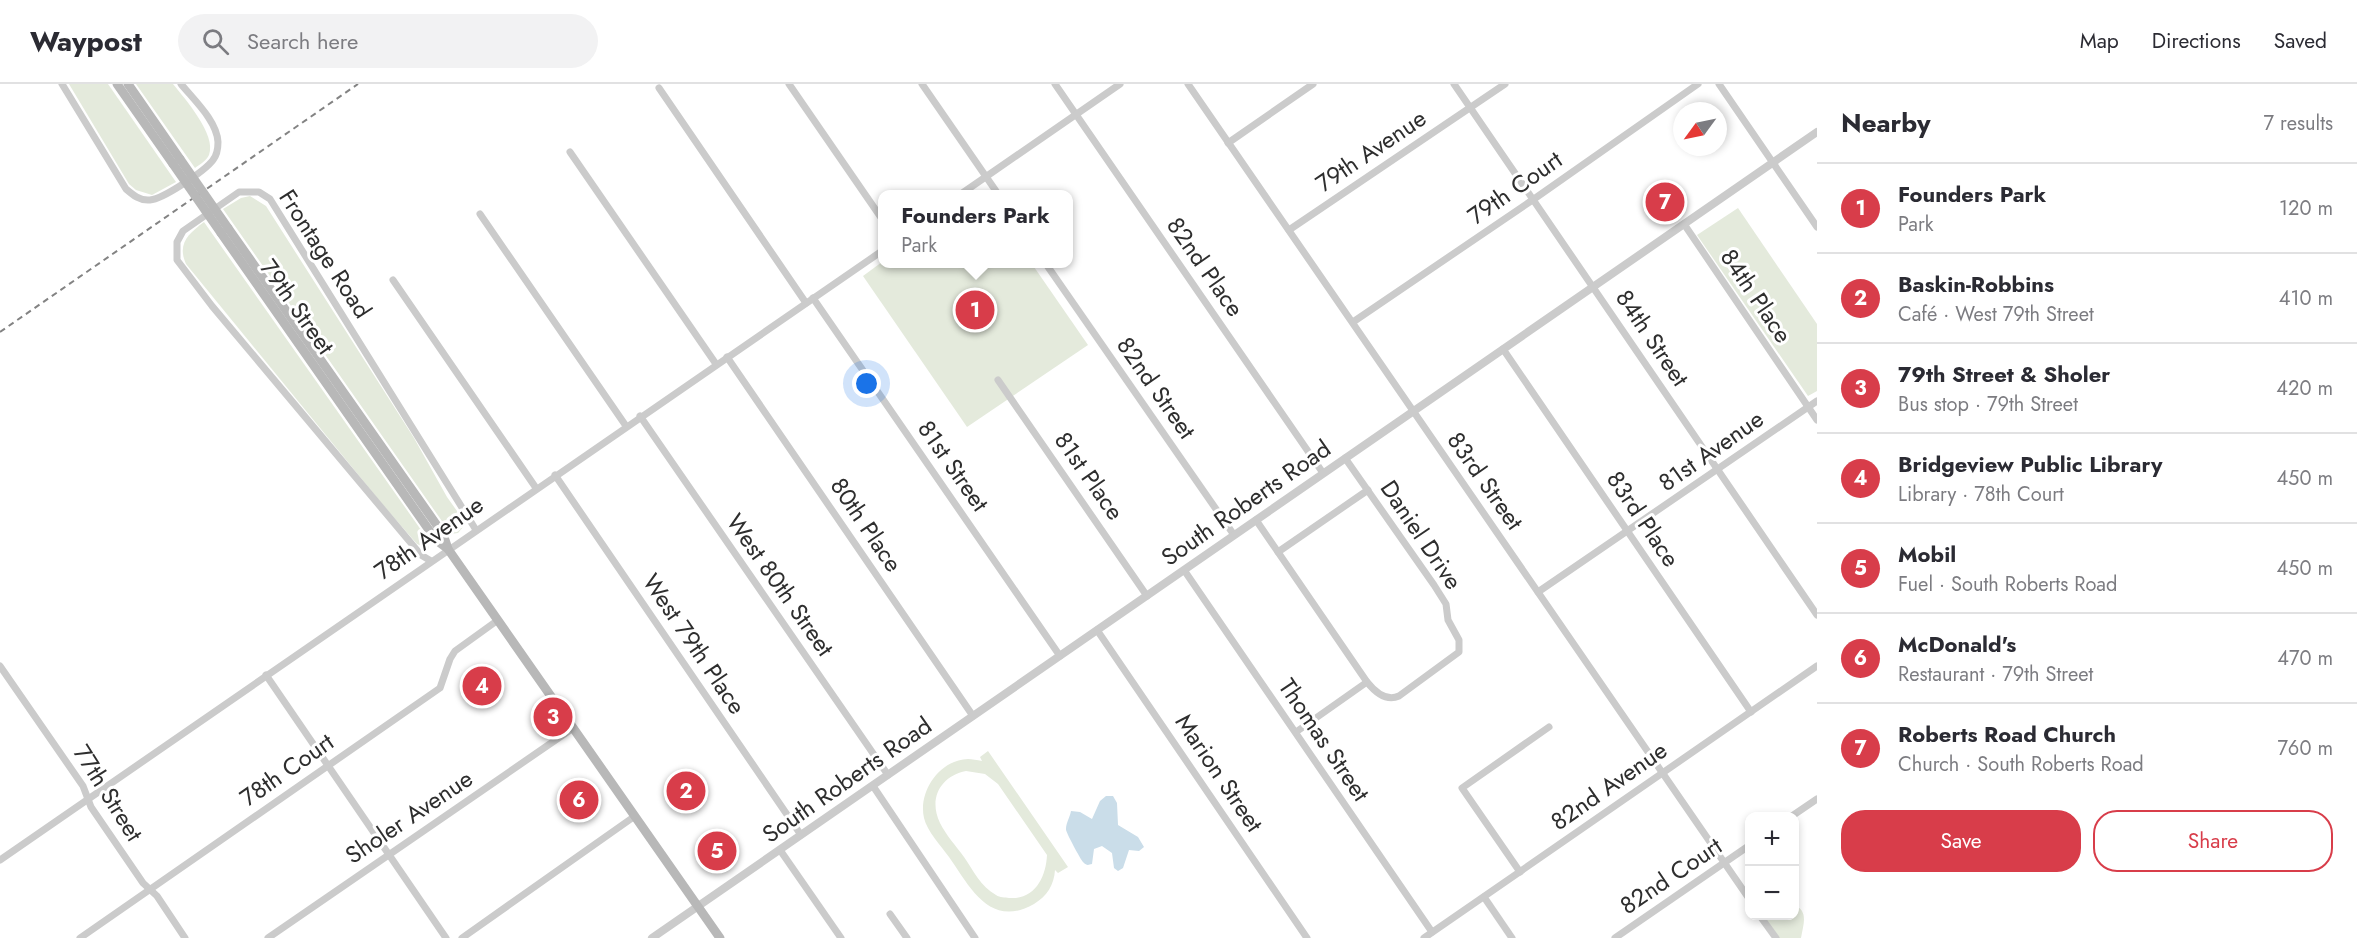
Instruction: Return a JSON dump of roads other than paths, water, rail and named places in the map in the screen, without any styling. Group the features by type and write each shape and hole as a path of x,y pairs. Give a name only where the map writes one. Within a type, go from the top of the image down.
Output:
{"main road":[{"name":"79th Street","path":"117,84 225,230 436,540 448,549 720,938"},
{"name":"79th Street","path":"128,84 176,162"}],"street":[{"path":"62,84 126,189 136,197 149,200 162,196 200,171 214,159 217,153 218,136 213,125 181,84"},
{"path":"789,84 878,213"},
{"path":"922,84 995,190"},
{"name":"82nd Place","path":"1055,84 1323,473"},
{"path":"968,190 1120,84"},
{"name":"83rd Street","path":"1188,84 1745,894"},
{"path":"1228,143 1313,84"},
{"name":"84th Street","path":"1454,84 1817,615"},
{"name":"79th Avenue","path":"1289,230 1505,84"},
{"name":"79th Court","path":"1353,322 1698,84"},
{"path":"1719,84 1817,227"},
{"path":"659,88 806,303"},
{"name":"South Roberts Road","path":"652,938 1817,132"},
{"path":"570,153 716,364"},
{"name":"Frontage Road","path":"431,561 421,555 310,425 181,266 177,260 176,246 183,231 239,192 259,192 270,199 476,530"},
{"path":"480,214 626,426"},
{"name":"84th Place","path":"1684,224 1817,420"},
{"name":"78th Avenue","path":"0,860 878,253"},
{"name":"82nd Street","path":"1049,268 1234,535"},
{"path":"393,280 536,488"},
{"name":"81st Street","path":"813,298 1060,656"},
{"name":"83rd Place","path":"1503,349 1751,712"},
{"name":"80th Place","path":"727,357 973,716"},
{"name":"81st Place","path":"998,380 1147,596"},
{"name":"81st Avenue","path":"1538,592 1817,401"},
{"name":"West 80th Street","path":"640,416 888,775"},
{"name":"Daniel Drive","path":"1345,458 1446,604 1448,620 1459,640 1459,652 1394,698 1380,695 1367,682"},
{"name":"West 79th Place","path":"555,475 801,835"},
{"path":"1278,552 1368,490"},
{"path":"1256,520 1367,682 1296,732"},
{"name":"Thomas Street","path":"1184,570 1432,932"},
{"name":"78th Court","path":"80,938 440,688 455,651 498,620"},
{"name":"Marion Street","path":"1097,630 1307,938"},
{"name":"77th Street","path":"0,666 83,786 91,807 143,883 150,889 185,938"},
{"name":"82nd Avenue","path":"1424,938 1817,666"},
{"path":"266,675 446,938"},
{"path":"1520,872 1462,788 1549,727"},
{"name":"Sholer Avenue","path":"268,938 573,728"},
{"path":"873,786 975,938"},
{"path":"1798,812 1817,799"},
{"path":"462,938 635,816"},
{"name":"82nd Court","path":"1615,938 1745,848"},
{"path":"780,850 841,938"},
{"path":"1484,897 1512,938"},
{"path":"890,914 907,938"},
{"path":"1763,920 1776,938"}],"water":[{"path":"1106,796 1113,796 1117,803 1118,825 1138,837 1144,847 1139,851 1129,850 1123,868 1118,871 1114,868 1112,853 1102,846 1094,849 1092,864 1084,863 1066,829 1071,811 1080,812 1092,819 1100,801"}],"railway":[{"path":"0,332 358,84"}],"place":[{"name":"Roberts Road Church","path":"1665,202"},
{"name":"Founders Park","path":"975,310"},
{"name":"Bridgeview Public Library","path":"482,686"},
{"name":"79th Street & Sholer","path":"553,717"},
{"name":"Baskin-Robbins","path":"686,791"},
{"name":"McDonald's","path":"579,800"},
{"name":"Mobil","path":"717,851"}]}
